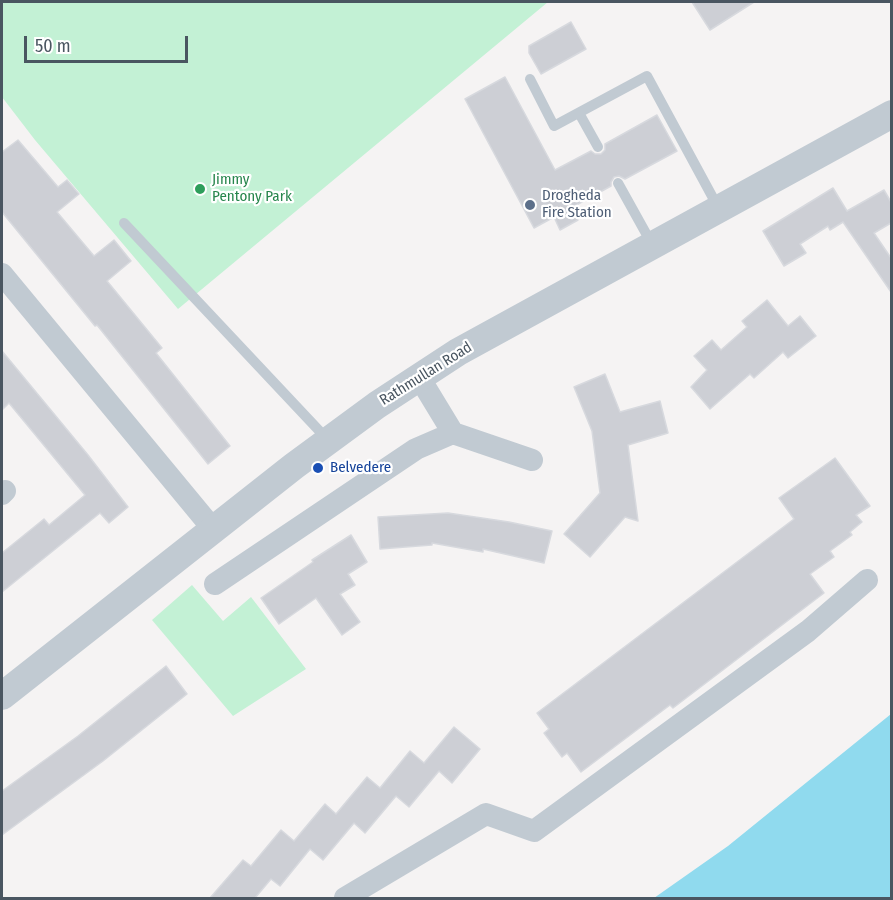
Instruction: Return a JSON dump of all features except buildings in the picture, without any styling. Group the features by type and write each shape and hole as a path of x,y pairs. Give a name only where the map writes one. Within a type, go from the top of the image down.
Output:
{"street":[{"name":"Rathmullan Road","path":"2,696 329,440 419,377 458,352 891,114"},
{"path":"2,274 213,529"},
{"path":"419,377 453,433 532,460"},
{"path":"215,584 416,449 453,433"},
{"path":"345,898 486,814 534,831 808,631 867,580"}],"lane":[{"path":"530,80 554,126 647,76 719,209"},
{"path":"579,113 598,147"},
{"path":"618,183 653,246"},
{"path":"124,223 329,440"}],"green space":[{"name":"Jimmy Pentony Park","path":"2,2 548,2 178,309 35,140 2,97"},
{"path":"192,585 223,621 251,597 306,669 233,716 152,620"}],"water":[{"path":"891,714 891,898 654,898 728,846"}],"place":[{"name":"Jimmy Pentony Park","path":"200,189"},
{"name":"Drogheda Fire Station","path":"530,205"},
{"name":"Belvedere","path":"318,468"}]}
